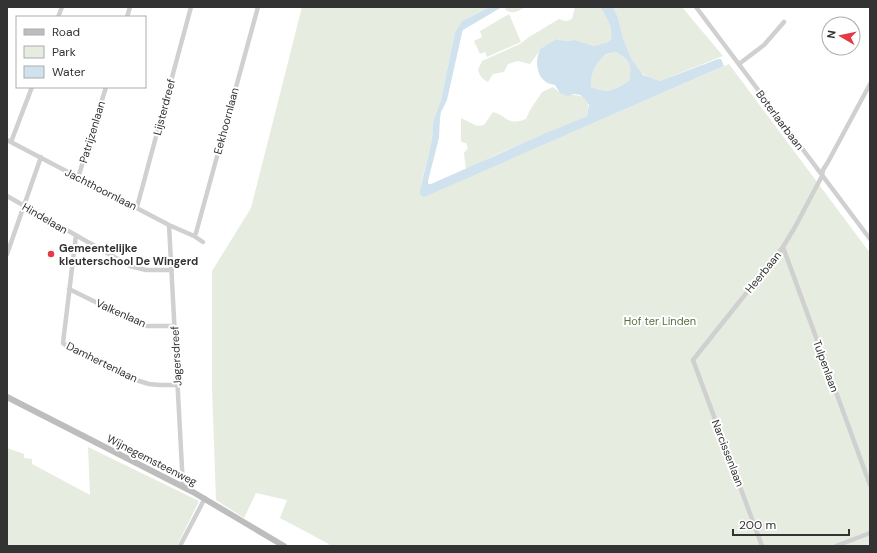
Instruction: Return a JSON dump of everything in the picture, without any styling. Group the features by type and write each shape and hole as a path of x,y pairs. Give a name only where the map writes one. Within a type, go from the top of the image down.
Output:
{"street":[{"name":"Lijsterdreef","path":"137,207 191,7"},
{"name":"Eekhoornlaan","path":"195,236 258,7"},
{"name":"Boterlaarbaan","path":"696,7 870,239"},
{"path":"738,64 764,45 784,22"},
{"name":"Heerbaan","path":"693,361 783,247 870,84"},
{"path":"9,141 32,88"},
{"name":"Patrijzenlaan","path":"78,178 106,88"},
{"name":"Jachthoornlaan","path":"9,141 170,225 195,236 203,242"},
{"path":"7,252 41,157"},
{"name":"Hindelaan","path":"7,196 130,266 146,270 172,270"},
{"name":"Jagersdreef","path":"170,225 183,487"},
{"name":"Damhertenlaan","path":"76,236 63,343 76,351 136,380 149,384 178,384"},
{"name":"Tulpenlaan","path":"783,247 870,485"},
{"name":"Valkenlaan","path":"70,289 147,326 174,326"},
{"name":"Narcissenlaan","path":"693,361 762,546"},
{"name":"Wijnegemsteenweg","path":"7,397 204,498 284,546"},
{"path":"180,546 204,498"},
{"path":"836,546 870,533"}],"green space":[{"name":"Hof ter Linden","path":"302,7 490,7 462,21 455,32 441,100 433,122 431,144 420,194 448,186 729,64 870,253 870,546 328,546 329,544 280,518 287,500 256,493 244,518 216,500 212,388 212,271 251,208"},
{"path":"505,7 525,7 514,12 506,10"},
{"path":"575,7 600,7 610,26 611,39 608,42 594,46 575,40 565,41 556,39 540,49 530,64 518,61 508,64 504,72 493,74 488,82 484,80 478,70 482,61 520,44 559,19 568,21 572,19"},
{"path":"613,7 682,7 723,56 660,81 648,77 640,72 632,60 623,38 618,17"},
{"path":"509,14 521,42 487,57 485,52 480,54 474,41 482,37 480,31"},
{"path":"616,52 627,60 629,64 629,81 619,87 607,91 591,87 593,74 599,60 607,54"},
{"path":"553,87 561,93 582,97 585,99 588,102 587,116 495,155 466,170 464,153 468,148 466,143 461,142 461,118 477,126 484,125 493,112 515,122 526,119 542,92"},
{"path":"88,447 199,501 177,546 7,546 7,448 24,454 24,458 32,459 32,464 90,495"}],"water":[{"path":"490,7 502,7 463,30 447,100 441,112 439,138 428,184 587,116 589,105 585,99 580,95 574,94 568,96 560,93 555,85 547,83 538,71 537,58 540,49 556,39 565,41 575,40 594,46 608,42 611,39 611,30 607,18 600,7 613,7 618,17 623,38 632,60 643,75 660,81 718,59 721,59 724,66 424,197 420,194 420,190 431,144 433,122 441,100 455,32 462,21","holes":["616,52 627,60 629,64 629,81 619,87 607,91 591,87 591,79 598,62 605,55"]}],"place":[{"name":"Gemeentelijke kleuterschool De Wingerd","path":"51,254"}]}
